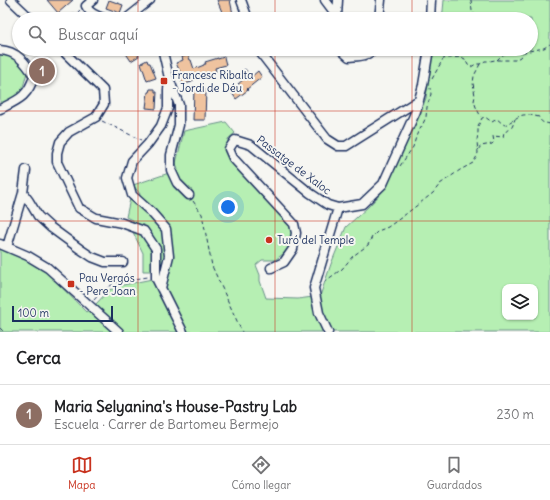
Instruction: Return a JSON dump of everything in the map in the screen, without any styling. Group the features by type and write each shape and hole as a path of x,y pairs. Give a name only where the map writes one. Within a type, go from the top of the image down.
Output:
{"street":[{"path":"11,0 23,12"},
{"path":"89,12 84,7 93,0"},
{"path":"135,12 150,0"},
{"path":"241,0 245,12"},
{"path":"325,0 333,12"},
{"path":"337,12 338,0"},
{"path":"380,12 381,0"},
{"path":"430,12 431,0"},
{"path":"0,50 6,50 12,53"},
{"path":"0,109 19,100 31,86 34,76 27,65 18,56"},
{"path":"68,56 102,90 104,104 94,117 69,132 60,142 57,153 57,162 79,208 96,218 122,223 144,231 156,249 156,278 183,332"},
{"path":"164,56 169,78 180,105 179,125 171,155 171,170 177,183 189,195"},
{"path":"263,56 327,139 338,146 346,146 419,100"},
{"path":"348,56 364,56"},
{"path":"328,332 319,313 314,288 338,208 362,204 383,184 416,111 428,56"},
{"path":"161,288 169,256 166,229 151,212 132,195 127,178 132,161 148,144 161,126 168,108 169,78"},
{"name":"Passatge de Xaloc","path":"271,268 284,262 293,249 296,234 294,224 232,158 229,149 234,140 250,145 310,193 328,205 338,208"},
{"path":"26,170 23,193 3,245 28,256 48,268 119,332"},
{"path":"23,193 38,216 50,227 80,249 92,257 105,262 123,262"}],"path":[{"path":"470,0 473,12"},
{"path":"78,12 84,7"},
{"path":"538,49 544,48 550,44"},
{"path":"497,60 500,56"},
{"path":"431,80 443,59 461,57 465,59 471,67 484,61 515,60 520,56"},
{"path":"480,64 474,76 473,83 475,96 474,101 482,118"},
{"path":"398,168 414,147 416,134 426,117 431,94 430,84"},
{"path":"482,118 485,117 492,122 497,119 505,125 524,114 539,117 544,123 550,124"},
{"path":"94,117 148,144"},
{"path":"315,283 324,282 331,278 342,269 353,256 368,245 372,237 378,231 388,227 402,217 433,193 440,184 473,162 476,158 478,150 478,126 482,118"},
{"path":"478,150 481,146 492,144 494,142 493,136 503,137 504,132 511,130 516,118"},
{"path":"189,195 202,214 212,266 242,332"},
{"path":"90,306 102,291 111,284 156,276"},
{"path":"0,328 4,332"}],"green space":[{"path":"444,0 550,0 550,332 0,332 0,246 21,256 49,274 86,312 109,290 123,285 152,279 152,271 143,271 143,253 132,230 134,221 126,217 130,199 136,205 140,194 133,185 178,170 176,163 184,131 226,122 235,133 228,139 228,153 289,222 293,232 291,248 275,260 262,260 256,265 266,298 298,299 320,296 346,227 385,189 414,127 426,98 431,56 538,56 538,12 443,12"},
{"path":"0,53 15,57 27,72 20,93 0,104"}],"building":[{"path":"47,0 73,0 59,12 57,12"},
{"path":"109,0 123,5 120,12 106,8"},
{"path":"217,0 230,0 233,12 222,12"},
{"path":"128,56 139,56 131,61"},
{"path":"188,56 194,69 206,64 205,62 224,57 226,65 215,68 216,72 193,77 194,80 192,82 184,84 182,83 178,73 180,72 176,63 183,60 182,57"},
{"path":"147,60 148,63 150,63 156,78 147,81 141,63"},
{"path":"245,69 251,77 258,71 262,77 236,99 232,93 240,85 238,84 244,79 239,74"},
{"path":"150,89 155,89 155,92 157,92 156,109 146,108 148,92"},
{"path":"194,90 206,90 205,120 193,120"}],"place":[{"name":"Maria Selyanina's House-Pastry Lab","path":"42,71"},
{"name":"Francesc Ribalta - Jordi de Déu","path":"164,81"},
{"name":"Turó del Temple","path":"269,240"},
{"name":"Pau Vergós - Pere Joan","path":"71,284"}]}
